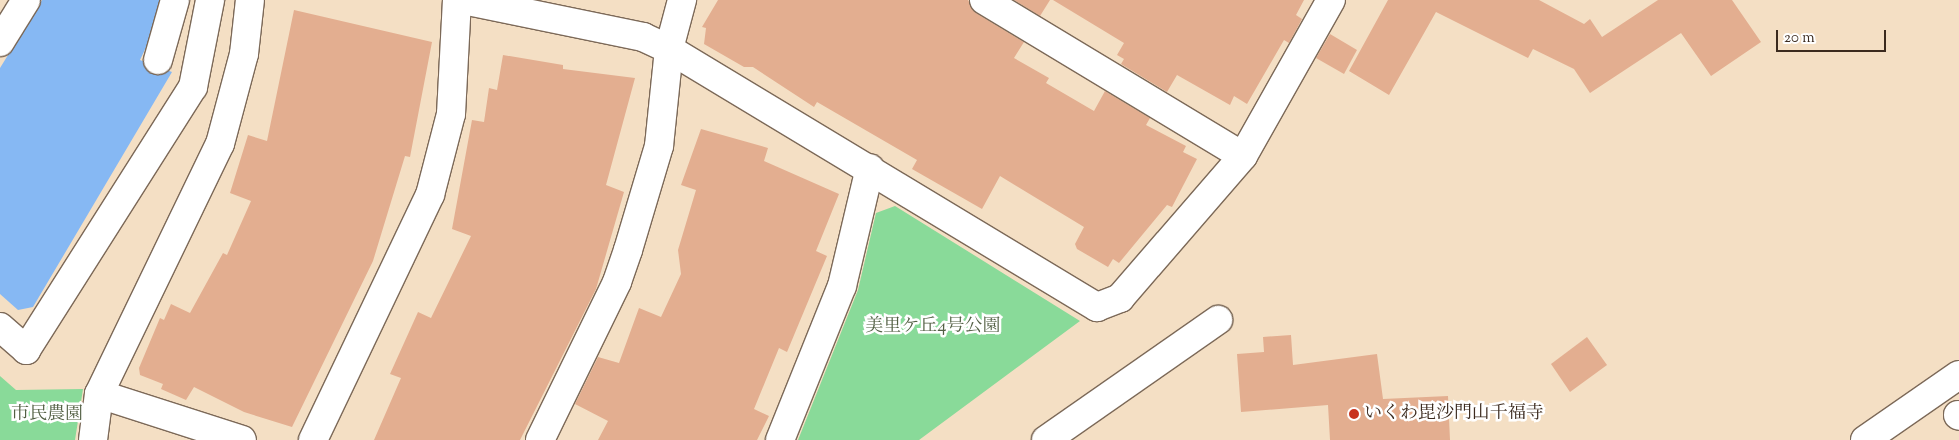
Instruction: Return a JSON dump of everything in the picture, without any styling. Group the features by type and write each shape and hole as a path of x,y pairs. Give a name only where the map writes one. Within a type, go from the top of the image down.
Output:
{"street":[{"path":"0,42 26,0"},
{"path":"158,60 175,0"},
{"path":"0,327 26,350 193,87 210,0"},
{"path":"93,440 99,394 220,144 244,54 250,0"},
{"path":"313,440 430,195 450,122 457,0"},
{"path":"463,0 643,37 670,49 870,168 1097,307 1120,298 1243,156 1331,0"},
{"path":"540,440 623,266 659,146 670,49 682,0"},
{"path":"984,0 1243,156"},
{"path":"780,440 842,286 870,168"},
{"path":"1046,440 1218,320"},
{"path":"1865,440 1959,375"},
{"path":"99,394 242,440"}],"green space":[{"name":"美里ケ丘4号公園","path":"895,206 1080,321 919,440 798,440 858,290 876,213"},
{"name":"市民農園","path":"0,376 16,390 83,389 75,440 0,440"}],"water":[{"path":"42,0 160,0 156,26 140,60 172,72 33,307 18,310 0,294 0,68"}],"building":[{"path":"718,0 968,0 976,13 1024,42 1014,58 1049,78 1046,83 1094,111 1105,91 1150,118 1146,125 1186,146 1183,152 1197,159 1172,207 1167,205 1119,263 1113,259 1108,267 1077,249 1075,244 1084,227 1000,176 982,209 912,169 917,160 817,102 814,107 753,67 744,67 704,44 706,28 702,27"},
{"path":"1014,0 1050,0 1040,16"},
{"path":"1053,0 1304,0 1296,15 1302,19 1289,43 1284,40 1247,104 1234,96 1230,105 1177,75 1167,92 1121,64 1124,59 1117,55 1124,43"},
{"path":"1388,0 1539,0 1584,24 1590,19 1602,37 1658,0 1732,0 1761,42 1711,76 1681,33 1590,93 1574,69 1533,49 1528,58 1436,12 1389,95 1349,71"},
{"path":"294,10 432,42 410,157 405,156 373,261 292,427 244,412 194,387 186,400 161,389 163,384 140,375 139,368 160,318 164,320 171,304 190,313 223,253 227,255 251,201 230,193 248,135 267,141"},
{"path":"1330,34 1357,50 1344,74 1316,58"},
{"path":"503,55 563,65 563,69 635,78 606,185 624,192 596,289 520,440 374,440 401,378 390,374 418,312 431,318 471,236 452,229 472,120 484,122 489,88 497,90"},
{"path":"701,129 768,148 764,161 839,194 816,251 827,256 787,352 779,348 754,409 769,416 757,440 598,440 608,421 575,404 598,357 619,363 639,308 661,317 681,274 678,250 696,190 681,185"},
{"path":"1291,335 1293,365 1377,354 1383,399 1448,396 1450,440 1330,440 1328,405 1241,412 1237,354 1264,352 1263,337"},
{"path":"1587,337 1607,365 1570,392 1551,364"}],"place":[{"name":"いくわ毘沙門山千福寺","path":"1354,414"}]}
